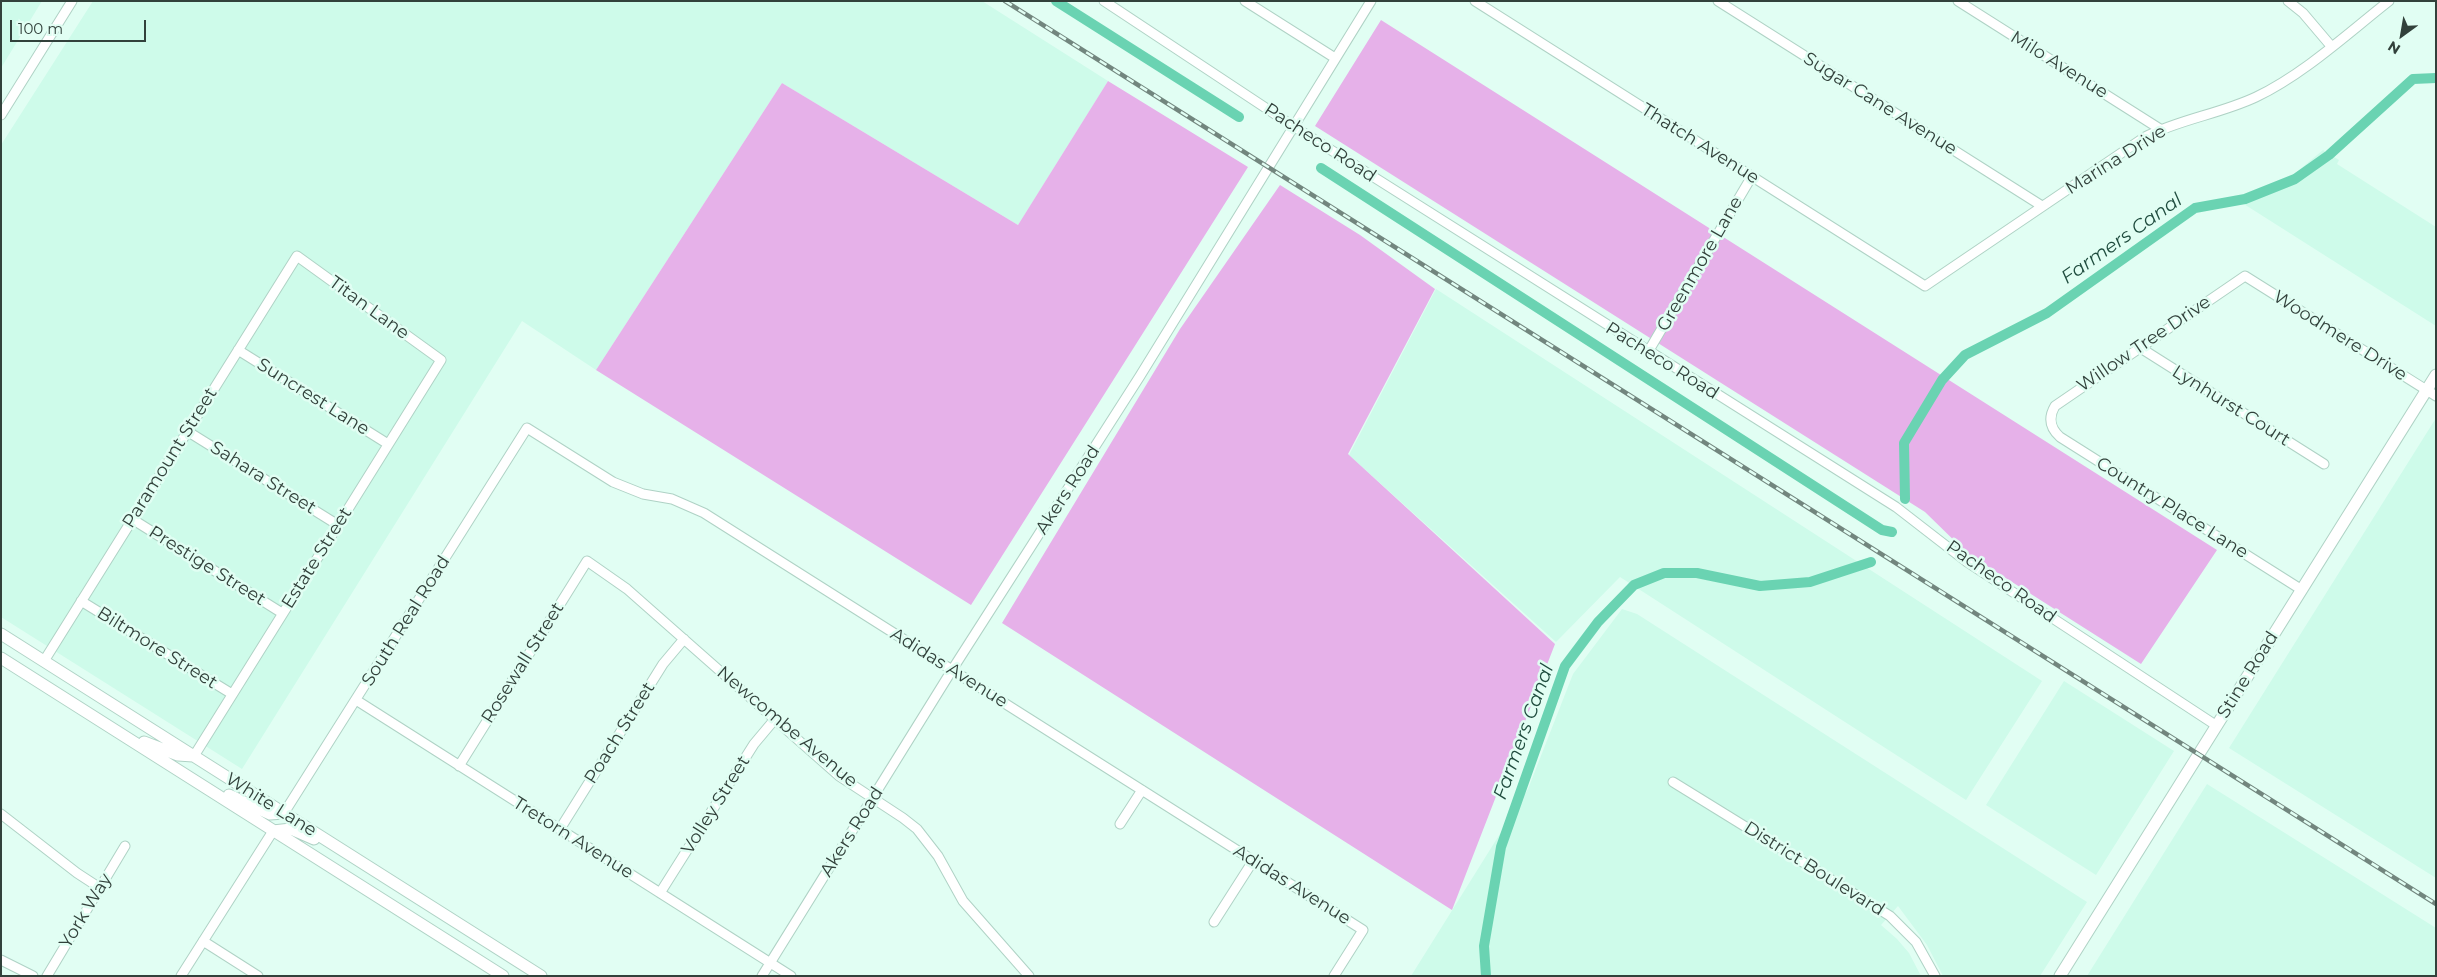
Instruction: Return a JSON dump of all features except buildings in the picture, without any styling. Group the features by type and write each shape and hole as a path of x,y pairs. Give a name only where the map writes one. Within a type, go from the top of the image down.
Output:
{"main road":[{"name":"Stine Road","path":"2060,976 2302,590 2431,393 2436,375"},
{"name":"White Lane","path":"1,635 541,976"},
{"name":"White Lane","path":"1,658 503,976"},
{"path":"117,731 178,755 194,756"},
{"path":"191,777 270,814 284,813"},
{"path":"273,831 291,829 358,860"}],"street":[{"path":"1,115 72,1"},
{"name":"Pacheco Road","path":"1104,1 1293,126 1896,507 1967,562 2216,726"},
{"path":"1245,1 1335,58"},
{"name":"Akers Road","path":"762,976 952,670 1140,376 1371,1"},
{"name":"Thatch Avenue","path":"1476,1 1925,286"},
{"name":"Sugar Cane Avenue","path":"1718,1 2042,206"},
{"name":"Milo Avenue","path":"1958,1 2160,129"},
{"path":"2288,1 2303,13 2331,46"},
{"name":"Marina Drive","path":"1925,286 2145,137 2160,129 2223,110 2257,96 2294,74 2389,1"},
{"name":"Greenmore Lane","path":"1648,352 1752,176"},
{"name":"Paramount Street","path":"44,661 296,256"},
{"name":"Titan Lane","path":"296,256 441,360"},
{"name":"Willow Tree Drive","path":"2050,419 2055,406 2060,401 2245,276"},
{"name":"Woodmere Drive","path":"2245,276 2431,393"},
{"name":"Lynhurst Court","path":"2139,348 2324,464"},
{"name":"Suncrest Lane","path":"238,350 388,444"},
{"name":"Estate Street","path":"194,756 441,360"},
{"name":"Country Place Lane","path":"2050,419 2055,432 2060,437 2302,590"},
{"name":"Adidas Avenue","path":"527,428 612,482 643,494 672,499 704,513 1363,930 1334,976"},
{"name":"South Real Road","path":"284,813 527,428"},
{"name":"Sahara Street","path":"187,431 338,525"},
{"name":"Prestige Street","path":"132,519 282,613"},
{"name":"Newcombe Avenue","path":"587,561 628,588 839,776 904,818 928,842 963,901 1029,976"},
{"name":"Rosewall Street","path":"459,766 587,561"},
{"name":"Biltmore Street","path":"82,601 232,694"},
{"name":"Poach Street","path":"560,829 664,664 684,639"},
{"name":"Tretorn Avenue","path":"356,700 791,976"},
{"name":"Volley Street","path":"660,893 754,744 775,719"},
{"name":"District Boulevard","path":"1673,782 1890,916 1916,942 1935,976"},
{"path":"1120,824 1142,790"},
{"path":"1,814 77,873 100,888"},
{"path":"181,976 273,831"},
{"name":"York Way","path":"47,976 126,846"},
{"path":"1214,922 1253,861"},
{"path":"203,941 258,976"},
{"path":"1,960 33,976"}],"shaded area":[{"path":"1,1 42,1 1,68"},
{"path":"93,1 982,1 1108,81 1018,225 782,83 596,370 522,321 242,769 1,617 1,145"},
{"path":"1381,20 2217,550 2141,664 1968,554 1925,512 1315,126"},
{"path":"1108,81 1248,167 971,605 596,370 782,83 1018,225"},
{"path":"2323,150 2339,160 2337,164 2436,227 2436,326 2236,199 2287,180"},
{"path":"1280,185 1360,235 1435,289 1348,454 1555,644 1452,910 1002,623 1180,329"},
{"path":"1436,289 2042,681 1966,800 1620,577 1556,642 1349,455"},
{"path":"2436,418 2436,878 2229,748"},
{"path":"1622,609 1637,614 2087,902 2040,976 1943,976 1927,945 1898,906 1881,925 1909,953 1921,976 1411,976 1528,789 1573,674"},
{"path":"2064,681 2174,751 2096,875 1986,805"},
{"path":"2207,784 2436,928 2436,976 2087,976"}],"waterway":[{"path":"1056,1 1239,117"},
{"name":"Farmers Canal","path":"1905,499 1904,443 1942,380 1965,355 2047,313 2195,208 2245,199 2295,179 2329,155 2413,79 2436,78"},
{"path":"1321,168 1882,530 1892,532"},
{"name":"Farmers Canal","path":"1486,976 1484,946 1501,847 1565,666 1598,622 1634,585 1664,573 1697,573 1760,586 1810,582 1871,562"}],"railway":[{"path":"1005,1 2436,904"}]}
